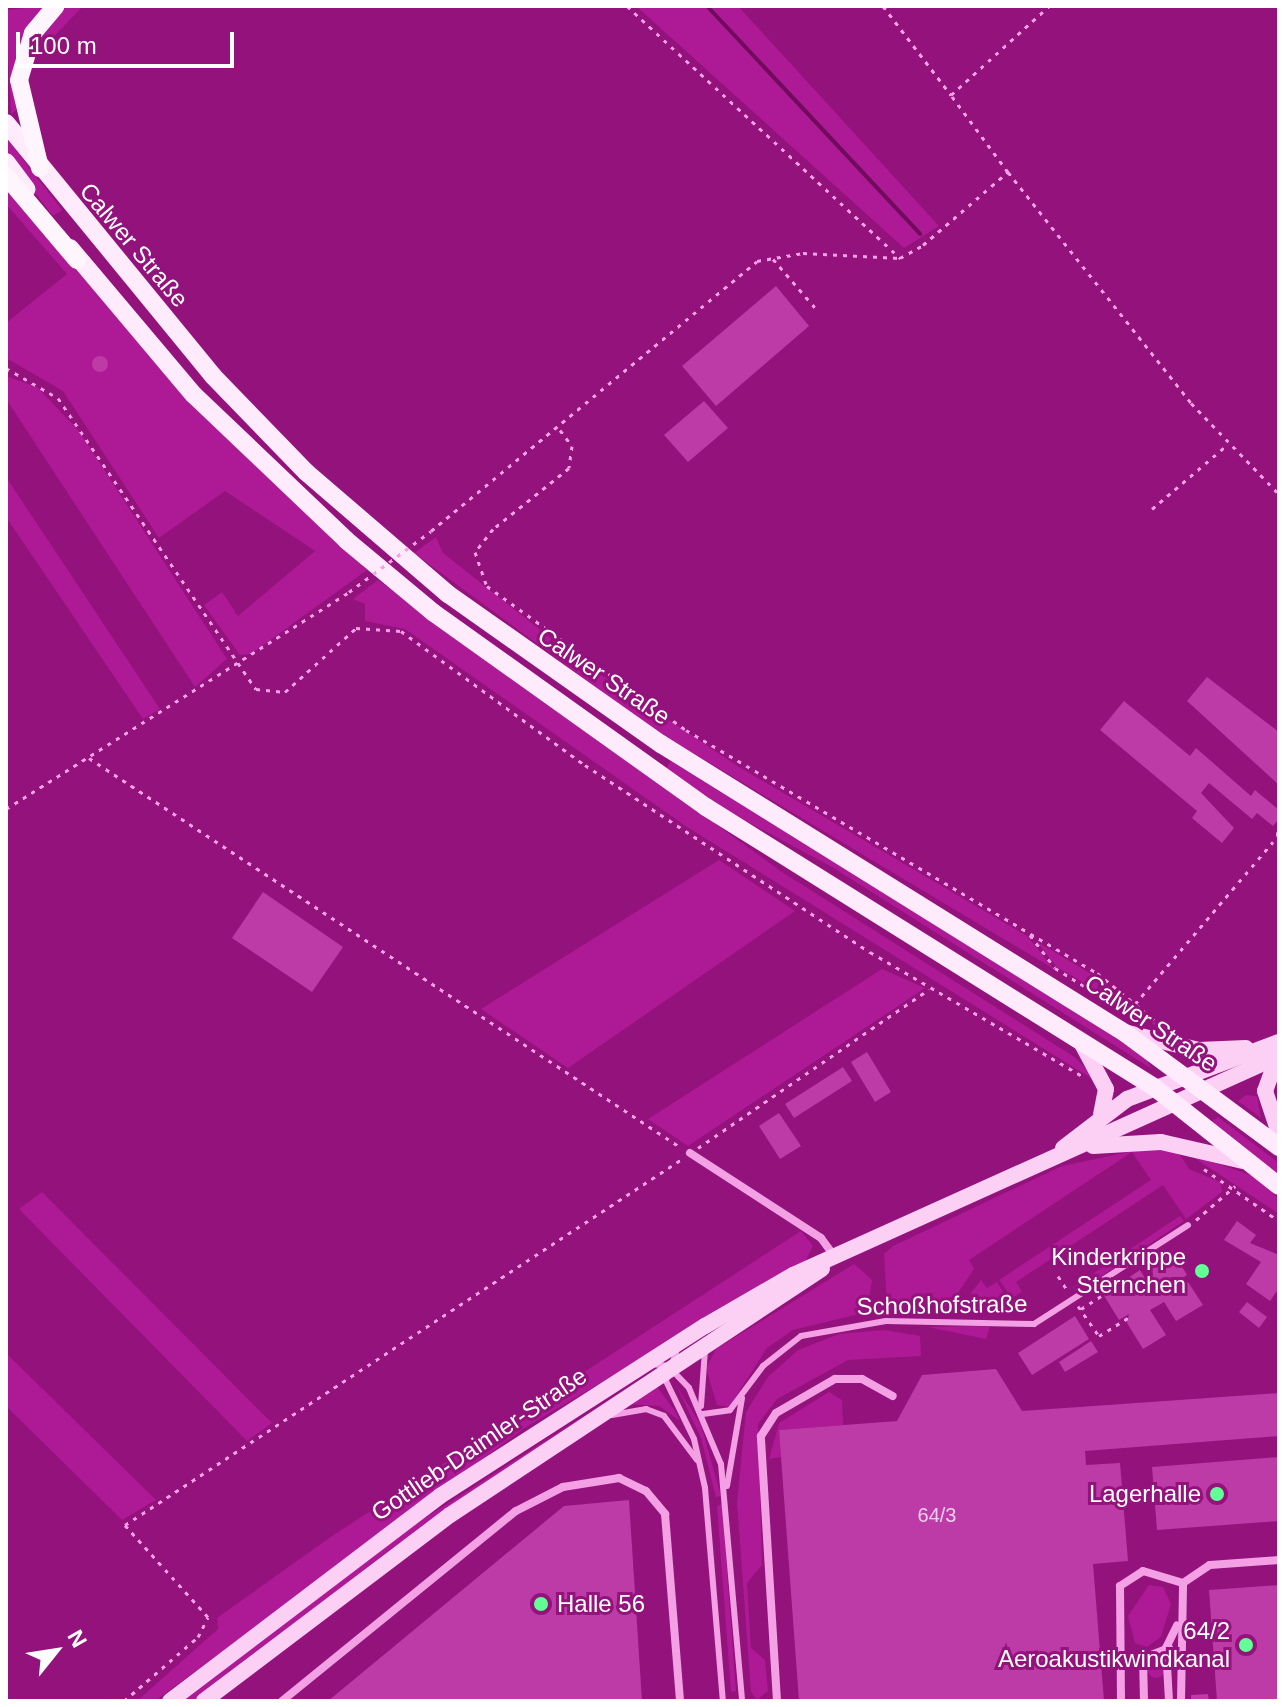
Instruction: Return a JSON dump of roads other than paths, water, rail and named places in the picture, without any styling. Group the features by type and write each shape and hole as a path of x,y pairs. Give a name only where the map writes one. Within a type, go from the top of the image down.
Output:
{"highway":[{"path":"40,168 19,80 33,33 56,6"},
{"path":"6,176 77,260"}],"main road":[{"name":"Calwer Straße","path":"6,123 213,376 306,472 448,594 661,744 1125,1033 1187,1075 1279,1147"},
{"name":"Calwer Straße","path":"6,162 77,260 272,473 434,613 693,798 1154,1087 1279,1186"},
{"path":"1125,1033 1199,1050 1260,1048"},
{"path":"1079,1039 1106,1089 1101,1115"},
{"name":"Gottlieb-Daimler-Straße","path":"1048,1159 1101,1115 1154,1087 1260,1048 1278,1052"},
{"path":"1278,1052 1265,1091 1279,1133"},
{"name":"Gottlieb-Daimler-Straße","path":"170,1701 428,1505 644,1363 710,1330 835,1259 1048,1159 1208,1091 1278,1052"},
{"path":"1083,1146 1161,1142 1251,1163"},
{"name":"Gottlieb-Daimler-Straße","path":"204,1701 438,1524 594,1421 668,1366 710,1330"}],"street":[{"path":"690,1153 821,1238 835,1259"},
{"path":"777,1701 761,1436 776,1413 835,1379 862,1379 893,1396"},
{"path":"282,1701 516,1511 563,1487 619,1478 646,1491 665,1514 680,1701"},
{"path":"1183,1583 1210,1565 1279,1560"},
{"path":"1121,1701 1120,1586 1143,1571 1183,1583"},
{"path":"1181,1701 1178,1647 1183,1583"},
{"path":"1169,1701 1166,1648 1179,1621"},
{"path":"1144,1701 1143,1658 1166,1648 1178,1647"}],"lane":[{"name":"Schoßhofstraße","path":"702,1412 730,1410 763,1366 801,1336 924,1319 1034,1324 1188,1225"},
{"path":"710,1330 699,1369 702,1412 727,1493 742,1701"},
{"path":"644,1363 668,1366 702,1412"},
{"path":"668,1366 666,1381 700,1466 723,1701"},
{"name":"Schoßhofstraße","path":"727,1493 743,1395"},
{"path":"594,1421 646,1409 664,1416 700,1466"}],"waterway":[{"path":"707,6 920,234"}],"place":[{"name":"Kinderkrippe Sternchen","path":"1202,1271"},
{"name":"Lagerhalle","path":"1217,1494"},
{"name":"Halle 56","path":"541,1604"},
{"name":"64/2 Aeroakustikwindkanal","path":"1246,1645"}]}
